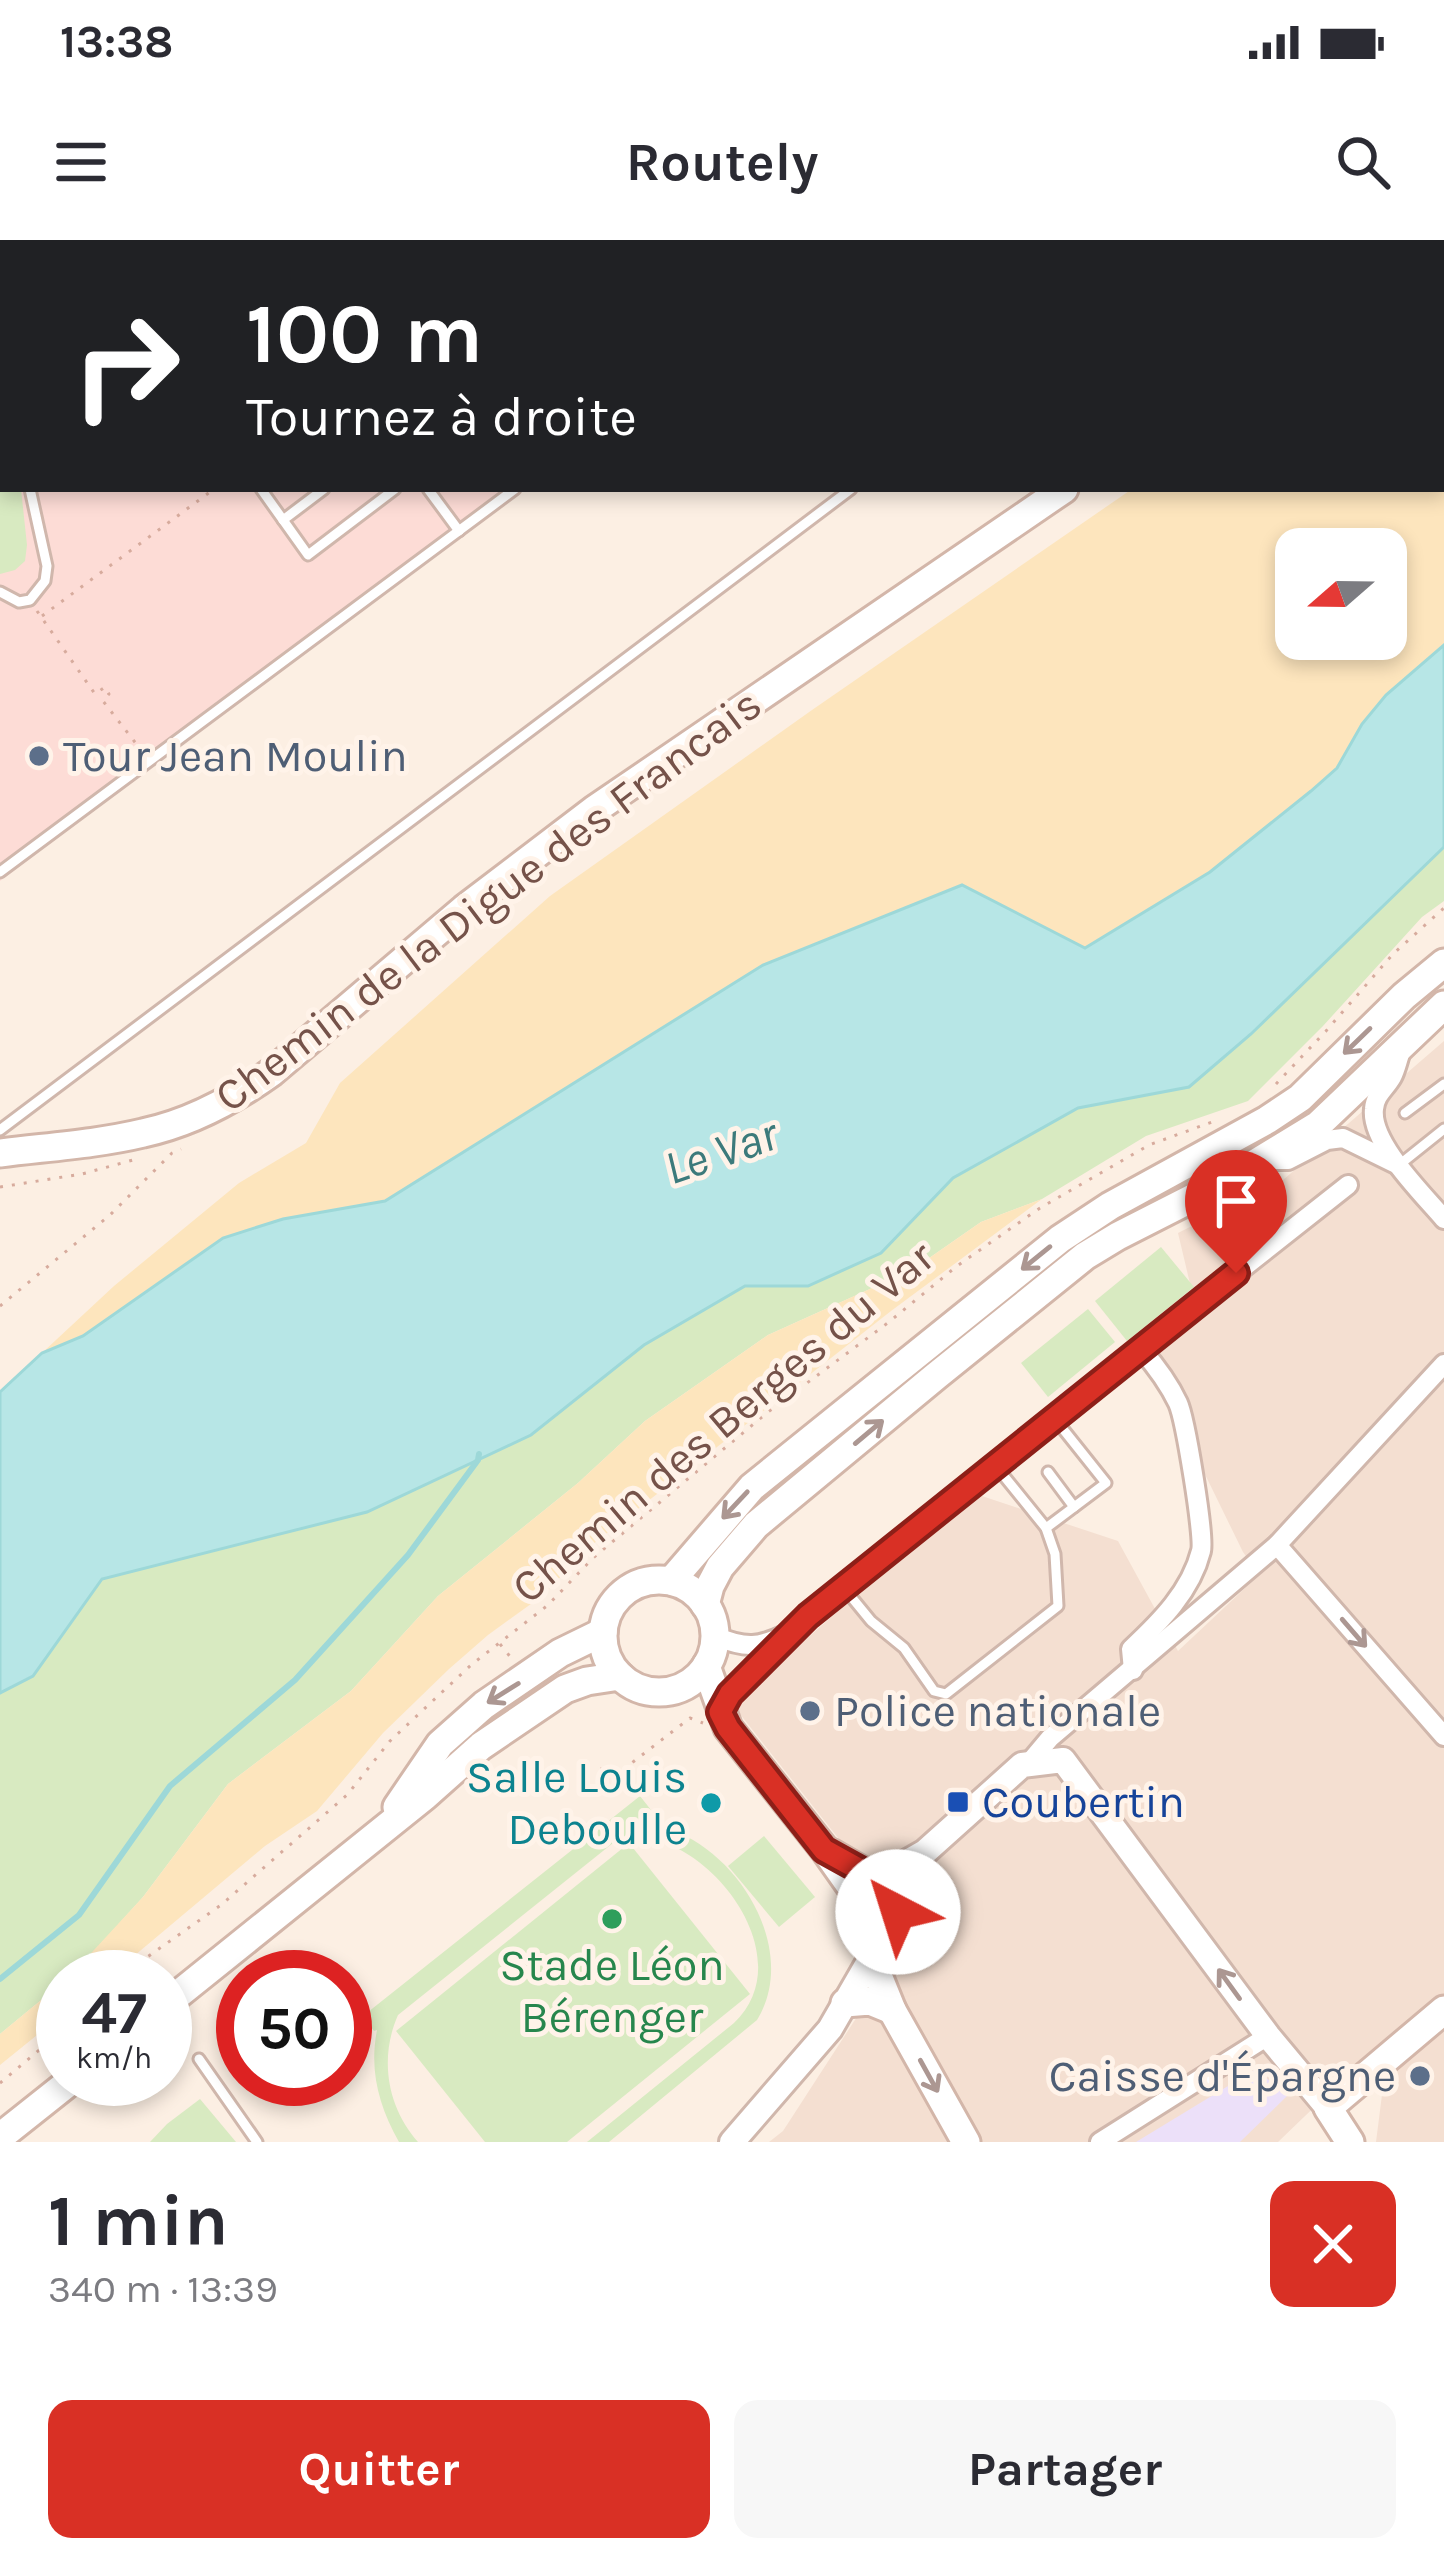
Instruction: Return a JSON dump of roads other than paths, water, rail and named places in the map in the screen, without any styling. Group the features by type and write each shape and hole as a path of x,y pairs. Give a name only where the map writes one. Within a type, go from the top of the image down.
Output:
{"main road":[{"name":"Chemin de la Digue des Francais","path":"0,1153 141,1134 238,1096 464,909 594,810 1060,492"},
{"path":"671,1581 752,1486 1041,1253 1110,1206 1300,1098 1444,963"},
{"path":"705,1605 720,1567 756,1525 992,1331 1085,1256 1226,1181 1318,1125 1444,1005"},
{"path":"671,1581 696,1594 705,1605 714,1625 712,1652 706,1666 685,1685 644,1690 610,1664 604,1648 606,1616 625,1591 639,1583 671,1581"},
{"path":"382,1831 440,1744 484,1705 560,1653 603,1632"},
{"path":"706,1666 724,1720 866,1908 871,1958 892,2010 967,2142"},
{"path":"192,1983 482,1746 566,1689 620,1676"},
{"path":"672,1690 724,1720"},
{"path":"824,1850 862,1871 883,1876 895,1895 898,1912 871,1958"},
{"path":"866,1908 883,1876"},
{"path":"866,1908 898,1912"},
{"path":"845,2003 870,2001 892,2010"},
{"path":"1350,2142 1328,2108 1444,2010"},
{"path":"0,2137 39,2106"}],"street":[{"path":"1404,1040 1393,1076 1373,1107 1375,1124 1399,1165 1444,1219"},
{"path":"1260,1160 1288,1160 1328,1140 1343,1138 1399,1165"},
{"path":"724,1720 730,1694 789,1633 1348,1185"},
{"path":"1133,1670 1131,1649 1164,1619 1190,1578 1203,1546 1181,1407 1141,1349"},
{"path":"1029,1762 1050,1738 1277,1545 1444,1364"},
{"path":"1277,1545 1444,1736"},
{"path":"715,1636 748,1646 765,1645 789,1633"},
{"path":"1072,1722 1063,1760 1268,2036 1328,2108"},
{"path":"883,1876 925,1852 1022,1765 1063,1760"},
{"path":"732,2142 814,2049 871,1958"},
{"path":"1100,2142 1268,2036"}],"lane":[{"path":"0,592 19,602 30,600 45,581 47,566 31,492"},
{"path":"263,492 308,555 390,492"},
{"path":"283,520 320,492"},
{"path":"430,492 459,531"},
{"path":"0,872 511,492"},
{"path":"0,1130 847,492"},
{"path":"1405,1113 1444,1084"},
{"path":"1399,1165 1444,1129"},
{"path":"1046,1528 1106,1483 1054,1418"},
{"path":"844,1588 871,1621 904,1648 934,1691 946,1694 1058,1606 1055,1554 1046,1528 995,1465"},
{"path":"1048,1472 1074,1507"},
{"path":"199,2059 257,2142"},
{"path":"1328,2108 1327,2121 1338,2142"}],"water":[{"name":"Le Var","path":"1444,645 1444,847 1251,1034 1189,1087 1078,1108 953,1178 881,1253 808,1286 745,1286 644,1345 531,1435 367,1512 102,1579 33,1676 0,1693 0,1392 42,1353 83,1336 223,1238 283,1219 385,1201 763,965 962,885 1085,948 1210,872 1311,791 1337,768 1362,724 1386,695"}],"waterway":[{"path":"0,1979 79,1915 170,1786 295,1680 408,1555 479,1454"}],"place":[{"name":"Tour Jean Moulin","path":"39,756"},
{"name":"Police nationale","path":"810,1711"},
{"name":"Coubertin","path":"958,1802"},
{"name":"Salle Louis Deboulle","path":"711,1803"},
{"name":"Stade Léon Bérenger","path":"612,1919"},
{"name":"Caisse d'Épargne","path":"1420,2076"}]}
